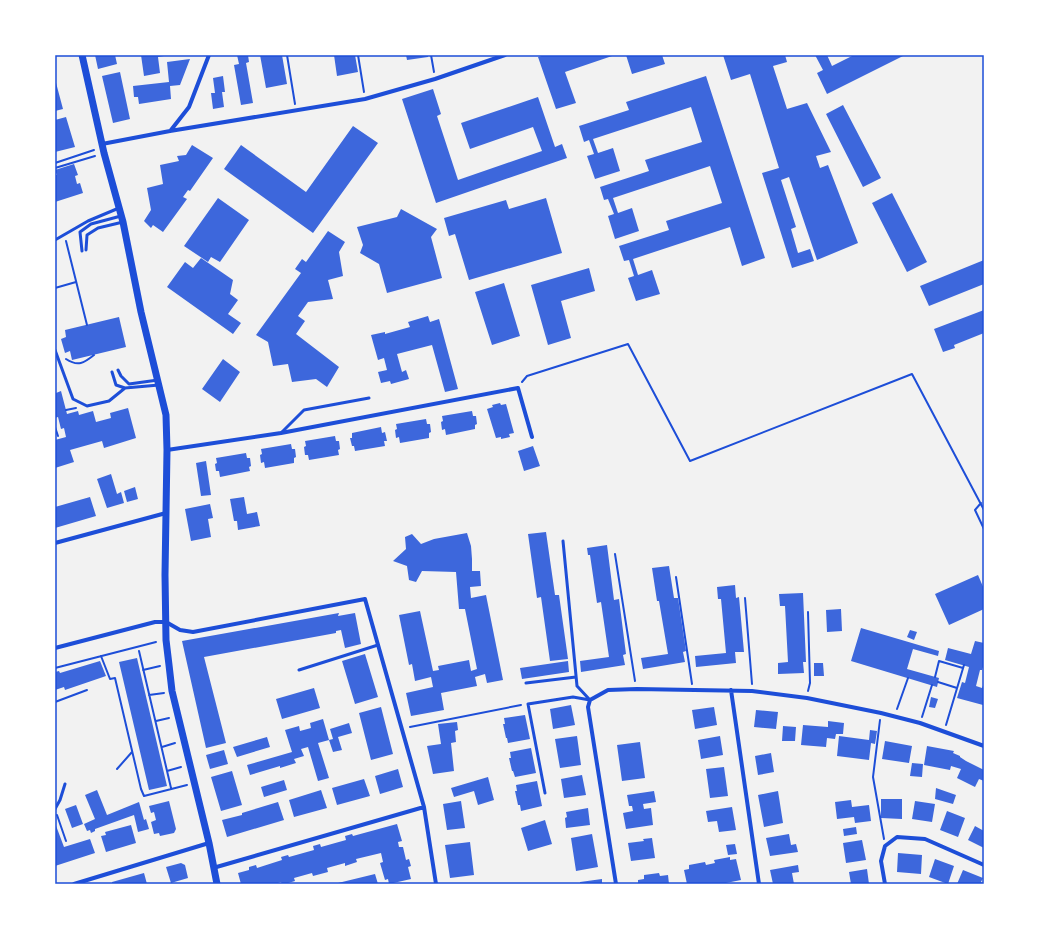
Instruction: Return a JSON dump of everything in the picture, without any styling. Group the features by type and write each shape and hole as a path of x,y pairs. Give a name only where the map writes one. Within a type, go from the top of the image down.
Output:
{"street":[{"path":"82,55 103,148 122,219 141,312 166,415 166,640 172,691 209,844 217,884"},
{"path":"170,131 189,107 209,55"},
{"path":"103,148 170,131 365,99 435,79 505,55"},
{"path":"167,450 281,433 518,388 532,437"},
{"path":"55,543 166,513"},
{"path":"55,648 155,622 166,622 180,630 192,632 365,599 424,807 436,884"},
{"path":"616,884 588,707 590,700 608,690 637,688 731,690 752,691 807,698 881,713 920,723 984,746"},
{"path":"731,690 759,884"},
{"path":"214,868 424,807"},
{"path":"885,884 881,861 885,846 897,837 925,839 984,865"},
{"path":"74,884 209,844"}],"lane":[{"path":"55,240 88,221 119,208"},
{"path":"122,219 98,228 86,235 84,250 80,232 91,224 122,219"},
{"path":"55,350 73,399 87,406 109,401 126,388 158,382"},
{"path":"118,370 121,376 129,384 158,382"},
{"path":"112,372 116,385 126,388"},
{"path":"281,433 304,410 369,398"},
{"path":"563,541 577,686 590,700"},
{"path":"299,670 378,644"},
{"path":"526,683 576,677"},
{"path":"545,793 528,704 573,697 590,700"},
{"path":"55,810 65,784"}],"path":[{"path":"287,55 296,111"},
{"path":"358,55 365,99"},
{"path":"432,55 435,79"},
{"path":"55,163 103,148"},
{"path":"55,168 103,148"},
{"path":"65,234 87,325"},
{"path":"55,288 76,282"},
{"path":"518,388 527,376 628,344 690,461 912,374 984,510"},
{"path":"59,360 65,358 73,364 84,363 94,355"},
{"path":"55,427 58,436"},
{"path":"980,503 975,510 984,529"},
{"path":"615,554 637,688"},
{"path":"676,577 693,689"},
{"path":"744,598 752,691"},
{"path":"807,698 810,683 808,612"},
{"path":"55,668 166,640"},
{"path":"139,651 171,788"},
{"path":"101,656 110,680 115,678 141,789 144,796 171,788 195,784"},
{"path":"935,677 939,661 964,666 944,732"},
{"path":"143,670 169,665"},
{"path":"894,717 908,678"},
{"path":"938,682 957,688"},
{"path":"920,723 932,685"},
{"path":"55,702 87,690"},
{"path":"149,695 163,693"},
{"path":"401,729 528,704"},
{"path":"881,713 873,777 885,846"},
{"path":"155,721 169,718"},
{"path":"162,747 175,742"},
{"path":"117,769 132,752"},
{"path":"167,771 181,767"},
{"path":"55,810 66,840"}],"building":[{"path":"95,55 115,55 117,64 98,69"},
{"path":"141,55 164,55 158,57 160,73 144,76"},
{"path":"237,55 248,55 249,62 246,63 253,103 241,105 234,65 239,64"},
{"path":"260,55 282,55 287,84 266,88"},
{"path":"334,55 355,55 358,72 337,76"},
{"path":"406,55 428,55 428,57 407,60"},
{"path":"545,55 615,55 565,72 576,103 556,109 538,57"},
{"path":"626,55 662,55 665,64 632,74"},
{"path":"723,55 785,55 787,62 773,66 787,109 807,103 831,152 816,156 820,168 828,165 858,243 817,260 789,177 781,180 796,227 791,229 798,253 810,249 814,261 792,268 762,173 779,168 750,74 731,80"},
{"path":"815,55 827,55 832,66 854,55 905,55 827,94 817,73 823,70"},
{"path":"190,59 180,85 170,86 171,99 139,104 138,97 134,97 133,86 169,82 167,62"},
{"path":"120,72 130,119 113,123 102,76"},
{"path":"223,76 225,92 222,92 224,107 213,109 211,93 215,93 213,78"},
{"path":"706,76 765,258 742,266 730,227 633,259 638,275 652,270 660,294 636,301 628,278 634,276 629,260 624,261 619,246 669,230 666,221 722,203 710,166 613,198 618,213 632,208 639,231 615,239 608,216 614,214 608,199 604,200 600,187 649,171 645,160 702,142 691,107 593,139 598,153 613,148 620,171 595,179 587,156 594,154 589,140 584,142 579,126 629,110 626,102"},
{"path":"55,79 63,109 55,111"},
{"path":"433,89 441,114 437,116 458,180 542,151 533,127 470,149 461,123 538,97 555,147 562,144 567,158 436,203 402,99"},
{"path":"843,105 881,178 863,187 826,114"},
{"path":"66,117 75,147 55,152 55,120"},
{"path":"353,126 378,143 313,233 224,169 241,145 306,192"},
{"path":"192,145 213,158 190,191 188,190 183,197 187,199 163,232 153,225 151,228 144,221 151,210 147,188 163,184 160,165 179,161 177,156 186,155"},
{"path":"74,164 78,175 75,176 77,184 80,183 83,193 55,202 55,175 57,175 55,170"},
{"path":"892,193 927,262 907,272 872,203"},
{"path":"218,198 249,220 220,262 211,257 208,262 184,246"},
{"path":"546,198 562,253 469,280 455,234 449,236 444,218 506,200 509,209"},
{"path":"401,209 437,229 431,237 442,278 387,293 379,264 360,253 363,245 357,227 397,217"},
{"path":"328,231 345,242 339,252 343,276 328,280 333,299 308,302 298,316 305,321 296,334 339,367 327,387 316,379 292,382 288,364 273,366 268,342 256,335 301,273 295,269 302,259 306,262"},
{"path":"201,258 233,280 230,294 238,300 228,314 241,323 233,334 167,287 185,262 193,268"},
{"path":"984,260 984,284 929,306 920,286"},
{"path":"589,268 595,291 561,301 571,338 548,345 531,285"},
{"path":"504,283 520,336 492,345 475,292"},
{"path":"984,310 984,333 954,345 955,348 943,352 934,329"},
{"path":"428,316 430,322 439,319 458,389 445,392 432,345 397,354 402,372 406,370 409,379 391,384 390,381 381,383 378,372 387,370 384,358 378,360 371,335 385,332 385,334 410,327 408,322"},
{"path":"119,317 126,347 72,360 70,351 65,353 61,339 66,337 65,330"},
{"path":"223,359 240,372 220,402 202,389"},
{"path":"55,389 56,393 61,391 67,414 78,411 79,415 93,411 96,422 111,418 110,413 128,408 136,438 104,448 102,441 70,450 74,462 55,468 55,440 66,437 64,428 61,429 58,417 55,418"},
{"path":"500,403 501,405 506,404 514,433 509,434 510,437 501,439 501,437 496,438 487,409 493,407 492,405"},
{"path":"472,411 473,416 476,416 477,424 475,425 475,429 446,435 445,429 442,430 442,416"},
{"path":"426,419 427,424 430,424 431,432 429,433 429,438 400,443 399,437 396,438 396,424"},
{"path":"381,427 382,433 385,432 387,441 384,441 385,446 355,451 350,438 352,438 352,433"},
{"path":"335,436 336,441 339,441 339,455 309,460 308,455 305,455 305,441"},
{"path":"291,444 292,449 295,449 296,457 294,458 294,463 265,468 264,462 261,463 261,449"},
{"path":"533,446 540,466 524,471 518,451"},
{"path":"246,453 247,458 250,458 250,471 220,477 219,471 216,471 216,458"},
{"path":"206,461 211,495 201,496 196,463"},
{"path":"111,474 117,494 121,492 124,503 107,508 97,479"},
{"path":"135,487 138,499 127,502 124,491"},
{"path":"90,497 96,516 55,528 55,507"},
{"path":"244,497 247,514 257,512 260,526 238,530 237,521 234,521 230,499"},
{"path":"210,504 213,518 208,519 211,537 191,541 185,509"},
{"path":"546,532 555,595 559,595 568,659 550,661 541,597 537,598 528,534"},
{"path":"467,533 471,546 472,571 480,571 481,586 470,587 471,598 486,595 503,680 487,683 485,674 475,677 477,686 441,693 444,710 411,716 406,693 433,687 431,677 415,681 412,664 409,665 399,615 420,611 433,671 439,670 438,666 469,660 471,671 477,669 465,609 459,609 456,572 422,571 416,582 409,580 407,566 393,561 406,549 405,537 412,534 421,544 434,539"},
{"path":"607,545 614,600 619,599 626,654 623,655 625,665 581,672 580,661 609,657 601,602 597,603 590,555 588,555 587,548"},
{"path":"669,566 674,598 678,598 686,651 683,652 685,662 643,669 641,658 668,654 652,568"},
{"path":"978,575 984,589 984,609 949,625 935,594"},
{"path":"735,585 736,598 739,597 744,652 735,652 736,663 696,667 695,656 726,653 721,599 718,599 717,587"},
{"path":"803,593 806,662 803,662 804,673 778,674 778,663 788,662 785,606 780,606 779,594"},
{"path":"841,609 842,631 827,632 826,610"},
{"path":"339,613 338,616 355,613 361,644 345,648 341,630 336,631 336,633 204,657 226,743 206,748 182,641"},
{"path":"861,628 939,651 938,656 913,649 907,669 939,678 937,687 851,661"},
{"path":"910,630 917,632 914,640 907,637"},
{"path":"975,641 984,643 984,664 982,670 980,670 976,686 982,688 984,683 983,705 957,698 962,682 965,683 969,667 945,660 948,648 971,654"},
{"path":"365,654 378,697 355,704 342,661"},
{"path":"137,658 167,786 149,790 119,662"},
{"path":"100,661 106,676 65,690 64,687 55,690 55,672 59,671 60,673"},
{"path":"568,661 569,672 522,679 520,668"},
{"path":"814,663 823,663 824,676 814,676"},
{"path":"314,688 320,708 282,719 276,699"},
{"path":"931,697 938,699 935,708 929,707"},
{"path":"571,705 575,725 553,729 550,709"},
{"path":"381,707 393,754 371,760 359,713"},
{"path":"714,707 717,725 695,729 692,710"},
{"path":"756,710 778,712 776,729 754,727"},
{"path":"525,715 530,739 508,743 503,724 505,724 504,718"},
{"path":"323,719 329,740 318,743 329,778 318,781 308,747 301,749 304,756 294,759 296,763 250,775 247,765 292,752 285,730 299,726 300,731 311,728 310,723"},
{"path":"828,721 844,723 843,734 836,734 835,739 827,738 826,747 801,745 803,725 828,727"},
{"path":"457,722 458,730 455,731 456,742 451,743 454,771 433,774 427,746 441,744 438,724"},
{"path":"349,723 352,733 338,737 342,750 333,752 329,740 333,739 330,729"},
{"path":"783,726 796,727 795,741 782,741"},
{"path":"870,730 877,731 875,744 871,743 869,760 837,756 839,736 869,740"},
{"path":"577,736 581,765 560,768 555,739"},
{"path":"720,736 723,755 701,759 698,740"},
{"path":"267,737 270,747 237,757 233,747"},
{"path":"885,741 912,746 909,763 882,759"},
{"path":"640,742 645,778 622,781 617,745"},
{"path":"927,746 954,751 953,753 984,770 984,781 979,779 975,787 957,778 961,769 951,766 950,770 924,765"},
{"path":"531,748 536,773 515,777 509,758 511,758 510,752"},
{"path":"224,750 228,764 210,769 206,755"},
{"path":"771,753 774,772 758,775 755,756"},
{"path":"912,763 923,764 922,777 910,776"},
{"path":"724,767 728,796 710,798 706,769"},
{"path":"398,769 403,787 380,794 375,776"},
{"path":"232,771 242,805 221,811 211,777"},
{"path":"582,775 586,795 564,798 561,779"},
{"path":"488,777 494,800 478,805 474,791 454,797 451,788"},
{"path":"364,779 370,796 337,805 332,788"},
{"path":"284,780 287,790 264,797 261,787"},
{"path":"537,781 542,806 521,811 515,791 517,791 516,785"},
{"path":"936,788 956,795 953,804 935,799"},
{"path":"97,790 107,815 139,802 144,820 146,819 149,829 138,832 134,815 95,829 95,831 91,833 90,830 87,831 84,824 95,819 85,795"},
{"path":"321,790 327,808 294,817 289,800"},
{"path":"654,791 656,802 643,804 644,809 651,808 653,825 626,829 623,813 633,811 632,806 629,806 627,795"},
{"path":"778,791 783,823 764,827 758,795"},
{"path":"881,799 902,799 902,819 881,818"},
{"path":"851,800 852,807 869,805 871,821 855,823 854,817 837,819 835,802"},
{"path":"169,801 176,829 174,833 160,836 159,833 154,834 151,822 156,820 154,812 151,813 149,806"},
{"path":"461,801 465,828 447,830 443,804"},
{"path":"915,801 935,804 932,822 912,819"},
{"path":"278,802 284,820 227,837 222,820 242,815 242,813"},
{"path":"76,805 83,824 72,828 65,809"},
{"path":"732,807 736,830 719,832 717,821 708,822 706,811"},
{"path":"588,808 590,825 566,828 566,812"},
{"path":"947,811 965,818 958,837 940,830"},
{"path":"545,820 552,844 528,851 521,828"},
{"path":"55,823 64,847 90,839 95,853 55,866"},
{"path":"397,824 402,841 398,842 399,847 403,847 406,860 409,859 411,866 408,867 411,879 389,884 388,879 385,880 380,863 383,862 381,853 356,859 357,862 345,866 345,863 327,868 328,872 313,876 312,873 294,878 295,881 285,884 282,884 281,882 275,884 241,884 238,873 249,870 249,867 256,865 257,868 282,860 281,857 288,855 289,857 314,850 313,846 320,844 321,847 346,840 345,836 352,834 353,836"},
{"path":"131,825 136,843 106,852 101,836 106,835 105,832"},
{"path":"975,826 984,831 984,848 968,840"},
{"path":"856,827 857,834 844,836 843,829"},
{"path":"592,834 598,867 576,871 571,838"},
{"path":"789,834 791,845 796,844 798,852 770,856 766,838"},
{"path":"652,838 655,858 631,861 628,843 644,841 643,839"},
{"path":"862,840 866,860 846,863 843,843"},
{"path":"470,842 474,875 450,878 445,845"},
{"path":"735,844 737,854 728,855 726,845"},
{"path":"898,853 922,855 921,874 897,872"},
{"path":"730,857 730,860 736,859 741,880 721,884 687,884 684,870 689,869 689,865 705,862 706,865 715,863 714,860"},
{"path":"935,859 954,866 948,884 929,877"},
{"path":"181,863 185,865 188,878 171,883 166,867"},
{"path":"798,865 799,872 792,873 794,884 773,884 770,870"},
{"path":"867,869 869,884 851,884 849,872"},
{"path":"963,870 983,878 981,882 984,884 957,884"},
{"path":"144,873 147,884 112,884 112,882"},
{"path":"659,873 660,876 668,875 669,884 638,884 638,880 644,879 644,875"},
{"path":"375,874 378,884 338,884 338,883"},
{"path":"602,879 602,884 580,884 580,882"}]}
